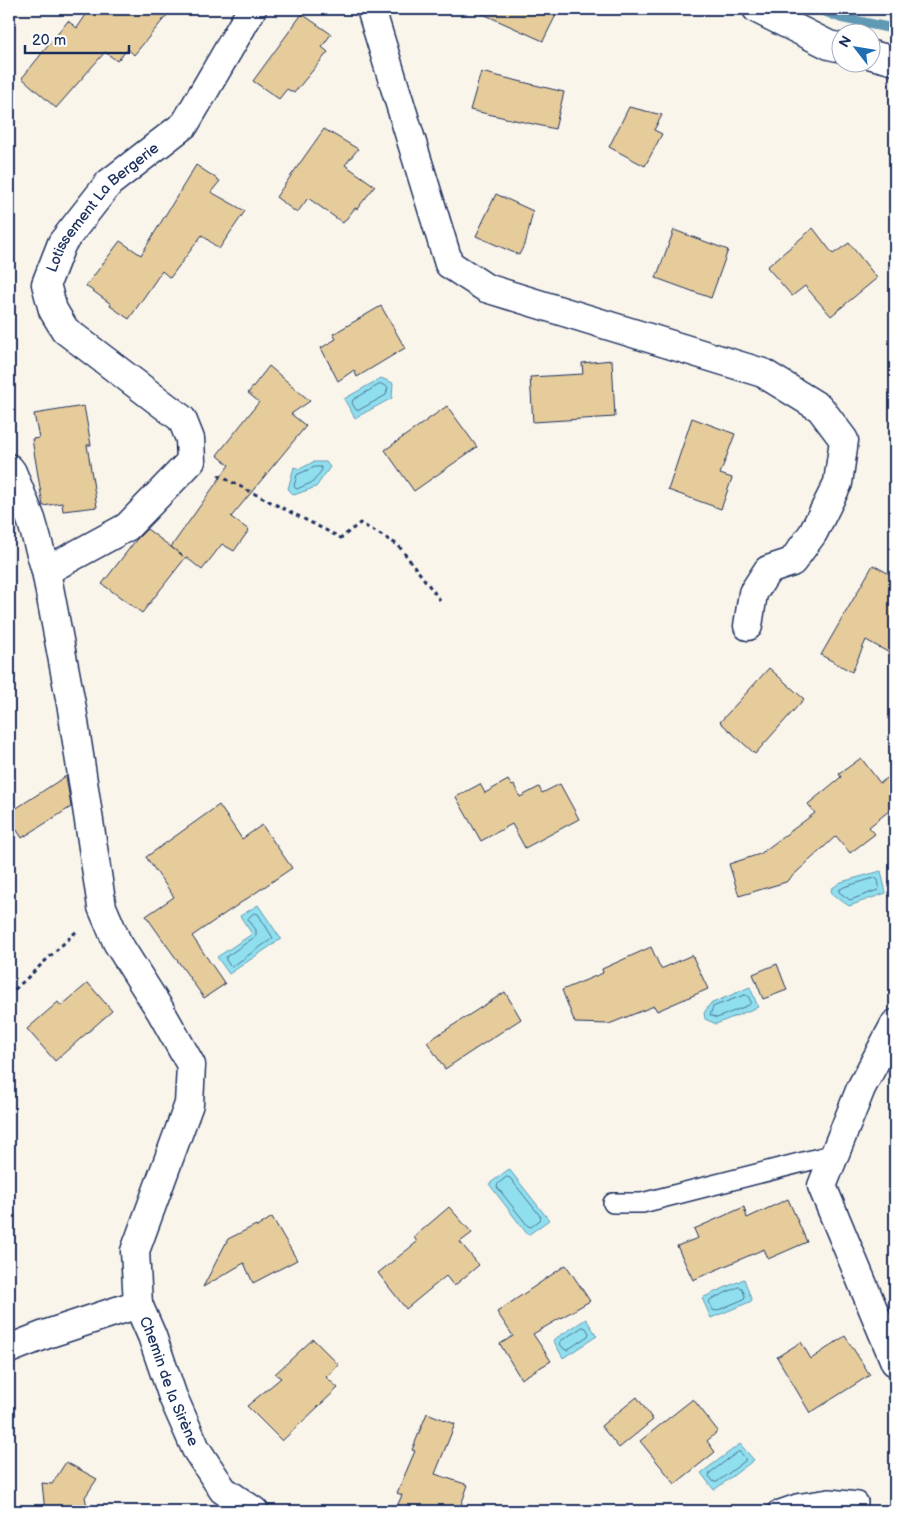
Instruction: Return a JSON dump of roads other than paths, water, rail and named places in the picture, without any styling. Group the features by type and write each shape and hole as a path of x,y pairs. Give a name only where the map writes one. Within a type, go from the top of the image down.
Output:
{"street":[{"name":"Lotissement La Bergerie","path":"46,571 127,527 191,461 190,439 182,419 65,330 53,310 46,284 62,243 109,183 185,124 252,9"},
{"path":"371,9 449,264 486,288 763,373 820,408 844,440 838,483 813,533 792,562 768,570 753,593 748,626"},
{"path":"757,9 832,46"},
{"path":"882,58 895,61"},
{"path":"9,468 31,519 46,571 72,710 102,907 117,942 160,1010 190,1065 189,1104 135,1251 138,1304"},
{"path":"895,1024 862,1088 822,1186 895,1362"},
{"name":"Chemin de la Sirène","path":"9,1349 47,1334 138,1304 152,1336 173,1397 196,1449 223,1490 254,1511"}],"lane":[{"path":"613,1203 642,1203 835,1154"},
{"path":"777,1511 797,1504 830,1499 858,1502"}],"water":[{"path":"381,378 393,383 392,398 355,418 344,399"},
{"path":"313,462 326,462 330,467 316,487 294,495 288,489 294,467 300,469"},
{"path":"881,871 886,893 849,906 832,894 831,889 841,882"},
{"path":"258,905 281,939 229,974 217,957 252,934 240,916"},
{"path":"750,987 758,1007 716,1024 705,1019 704,1013 710,1004"},
{"path":"509,1169 549,1220 528,1235 489,1184"},
{"path":"744,1279 752,1301 711,1318 702,1298"},
{"path":"586,1319 597,1336 563,1358 553,1340"},
{"path":"740,1444 754,1460 714,1490 701,1473"}],"waterway":[{"path":"819,9 842,18 895,29"}]}
